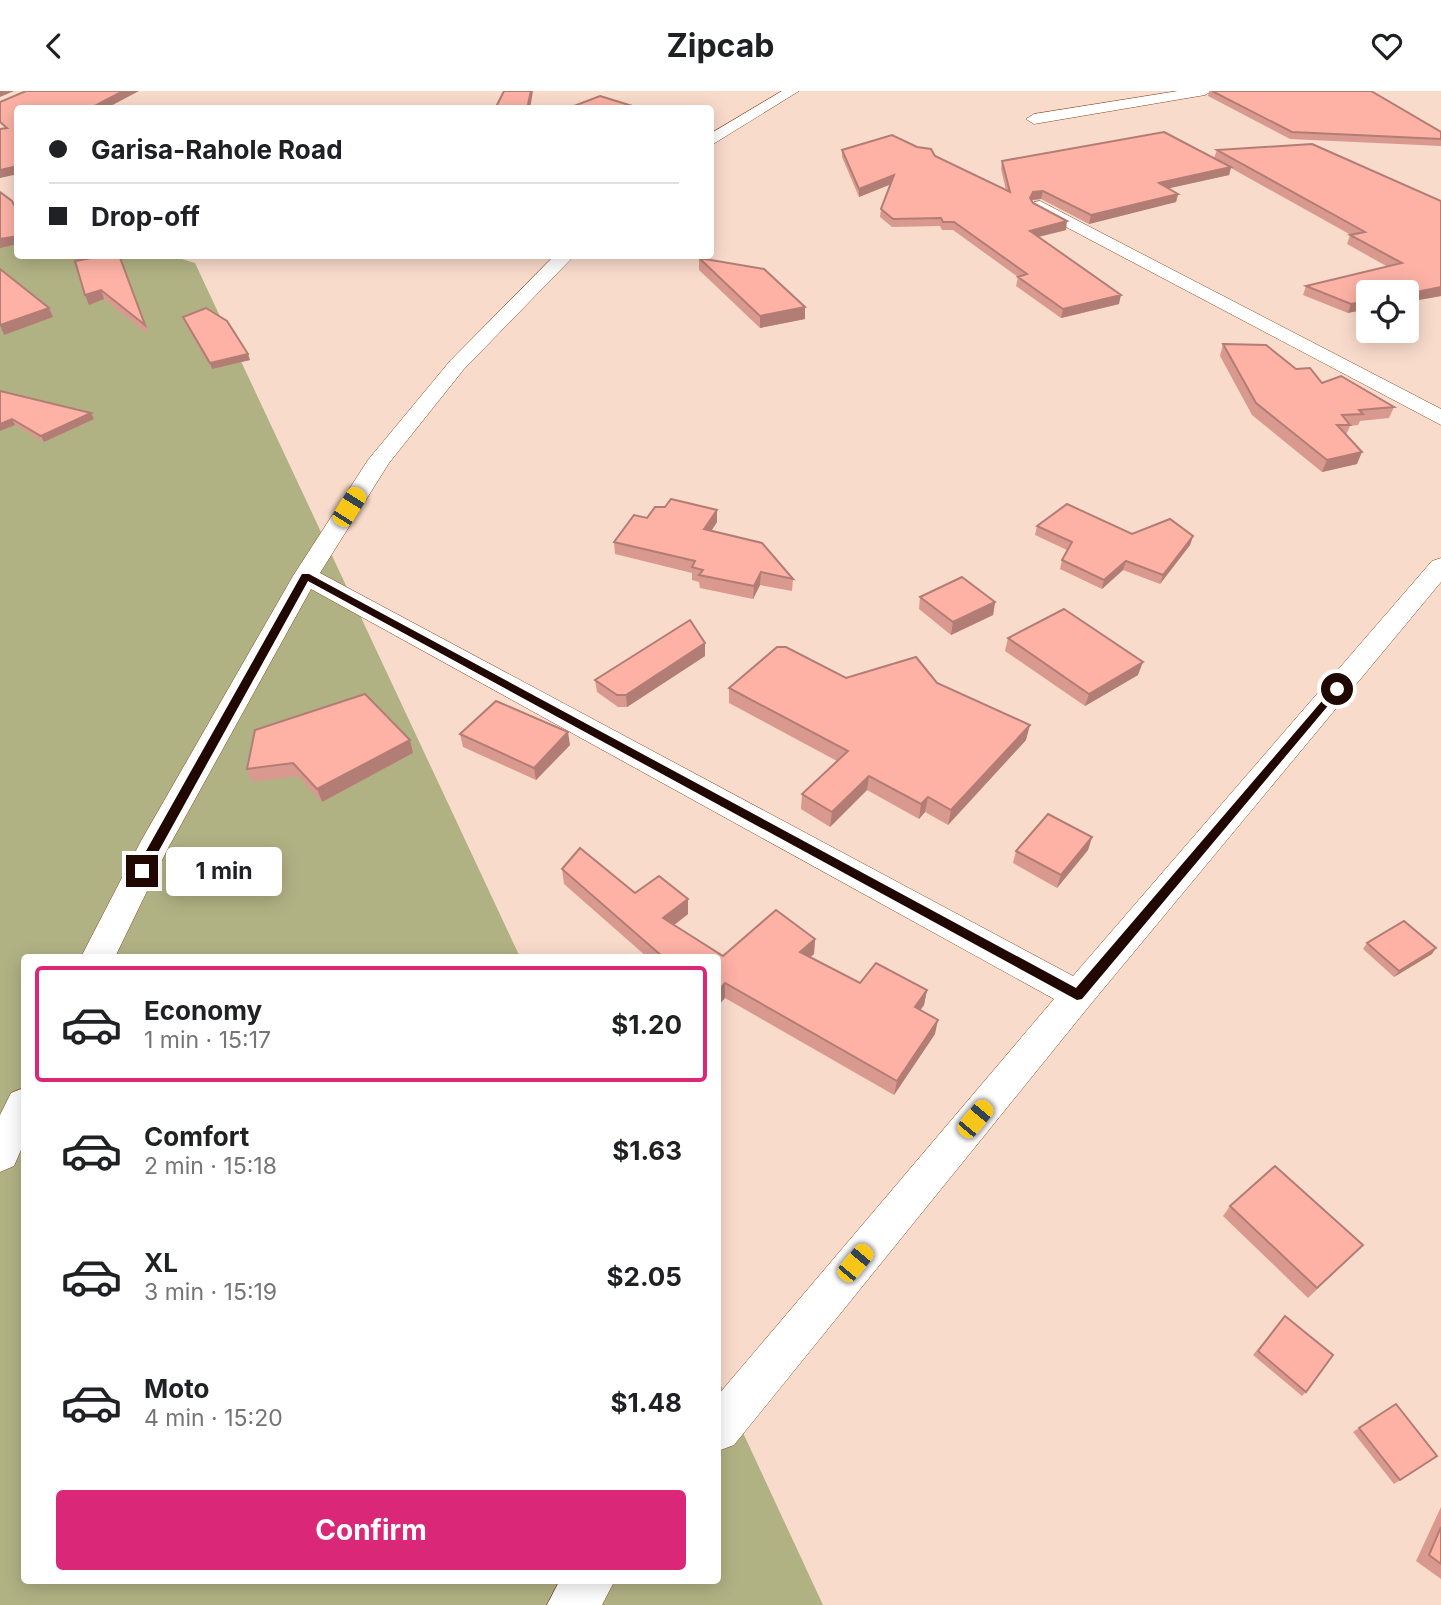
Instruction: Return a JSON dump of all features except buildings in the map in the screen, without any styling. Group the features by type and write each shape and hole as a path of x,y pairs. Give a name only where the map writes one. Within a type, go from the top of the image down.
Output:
{"street":[{"path":"714,139 792,91"},
{"path":"1034,119 1205,91"},
{"path":"1040,206 1441,418"},
{"path":"100,954 152,849 306,576 379,460 457,365 562,259"},
{"path":"721,1425 1077,995 1441,566"},
{"path":"306,576 1077,995"},
{"path":"0,1154 21,1111"},
{"path":"571,1605 589,1584"}],"green space":[{"path":"0,208 14,212 14,259 182,259 195,263 519,954 21,954 21,1584 721,1584 721,1385 823,1605 0,1605"}],"route":[{"path":"142,871 306,576 1077,995 1337,689"}]}
